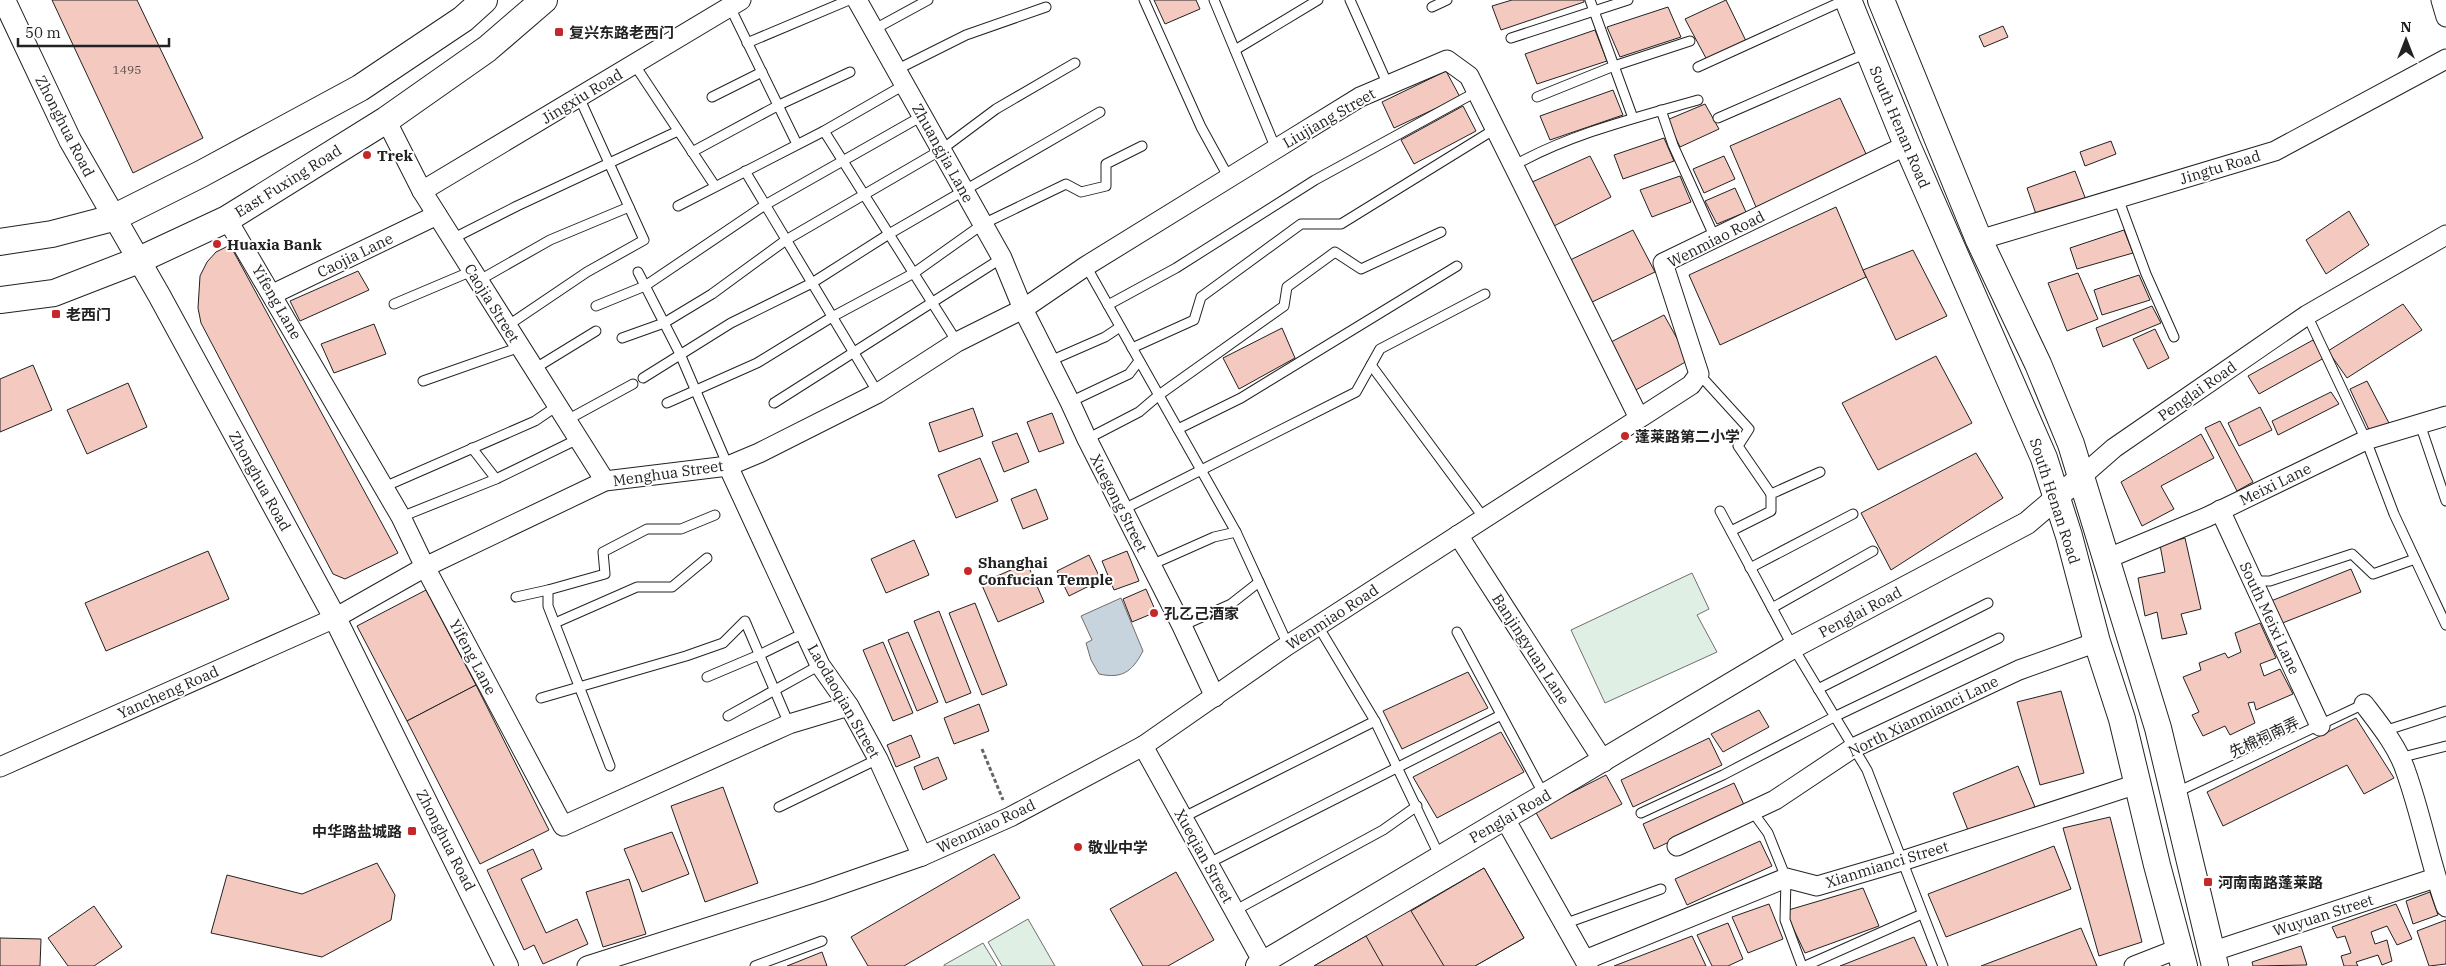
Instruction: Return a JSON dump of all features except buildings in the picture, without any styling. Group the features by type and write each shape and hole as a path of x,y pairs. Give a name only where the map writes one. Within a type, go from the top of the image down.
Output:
{"main road":[{"path":"0,242 52,234 114,218 201,174 360,88 464,19 484,0"},
{"name":"East Fuxing Road","path":"0,300 54,293 139,260 227,219 386,120 487,49 544,0"},
{"name":"South Henan Road","path":"1847,0 1907,145 2044,458 2096,642 2122,719 2182,957"},
{"name":"South Henan Road","path":"1881,0 1979,240 2038,364 2071,444 2175,793 2213,959"}],"street":[{"name":"Zhonghua Road","path":"4,0 70,140 139,260 335,618 507,966"},
{"name":"Zhuangjia Lane","path":"857,0 1002,258 1024,309"},
{"path":"2441,0 2446,17"},
{"name":"Jingxiu Road","path":"422,191 634,64 732,2"},
{"name":"Jingtu Road","path":"1979,240 2274,151 2446,59"},
{"name":"Liujiang Street","path":"1024,309 1086,266 1360,97 1447,60 1468,76 1639,418"},
{"name":"Caojia Street","path":"386,120 422,191 605,482"},
{"name":"Wenmiao Road","path":"587,966 819,892 922,856 1010,817 1143,746 1288,645 1691,385 1699,374 1663,263 1907,145"},
{"name":"Caojia Lane","path":"273,294 437,215"},
{"name":"Yifeng Lane","path":"227,219 273,294 401,517 425,567 562,826 789,724 849,706"},
{"name":"Penglai Road","path":"1262,965 1504,819 1604,762 1793,647 2027,523 2114,448 2307,314 2446,235"},
{"name":"Menghua Street","path":"335,618 425,567 605,482 728,466 759,453 878,393 958,342 1024,309"},
{"name":"Xuegong Street","path":"1024,309 1086,439 1124,509 1215,697"},
{"name":"Meixi Lane","path":"2106,558 2220,510 2366,440 2446,416"},
{"name":"Laodaoqian Street","path":"728,466 820,665 849,706 878,759 922,856"},
{"name":"South Meixi Lane","path":"2220,510 2320,726"},
{"name":"Banjingyuan Lane","path":"1458,535 1604,762"},
{"name":"Yancheng Road","path":"0,767 335,618"},
{"name":"North Xianmianci Lane","path":"1676,846 1775,800 1853,748 2019,670 2096,642"},
{"path":"2364,704 2384,730 2406,770 2435,878 2446,908"},
{"name":"Xueqian Street","path":"1143,746 1262,965"},
{"name":"Xianmianci Street","path":"1786,878 1817,886 1902,861 2137,784"},
{"path":"1504,819 1586,963 1786,878"},
{"name":"Wuyuan Street","path":"2213,959 2435,878"},
{"path":"2134,966 2182,957"}],"lane":[{"path":"748,43 849,0"},
{"path":"873,30 928,0"},
{"path":"1144,0 1201,128 1229,178"},
{"path":"1214,0 1276,149"},
{"path":"1235,50 1318,0"},
{"path":"1350,0 1388,85"},
{"path":"1432,8 1447,0"},
{"path":"1590,0 1633,118"},
{"path":"1511,38 1628,0"},
{"path":"1698,68 1847,0"},
{"path":"732,2 748,43 797,144"},
{"path":"678,206 824,131 900,77 966,35 1046,8"},
{"path":"1537,97 1614,66 1690,41"},
{"path":"1718,118 1869,52"},
{"path":"622,338 664,323 712,294 786,240 941,150 996,109 1075,63"},
{"path":"634,64 715,186"},
{"path":"712,97 762,72"},
{"path":"692,152 779,105 850,72"},
{"path":"1108,306 1176,268 1315,180 1476,92"},
{"path":"507,326 587,272 644,240 579,97"},
{"path":"1513,166 1543,149 1633,118 1698,100"},
{"path":"1661,110 1673,145 1714,238"},
{"path":"643,378 731,323 812,283 889,234 1100,112"},
{"path":"596,306 645,286 765,205 922,116"},
{"path":"1132,348 1194,320 1201,297 1301,224 1341,224 1495,130"},
{"path":"824,131 958,342"},
{"path":"452,239 517,206 678,132"},
{"path":"667,403 757,363 832,317 914,273 983,224 1066,184 1081,192 1106,186 1106,164 1142,146"},
{"path":"745,171 878,393"},
{"path":"2118,198 2146,274 2174,337"},
{"path":"394,304 475,276 550,240 629,207"},
{"path":"1086,439 1139,412 1159,395 1284,306 1287,287 1335,252 1361,269 1442,232"},
{"path":"774,403 1002,258"},
{"path":"1086,266 1236,532 1288,645"},
{"path":"1178,429 1241,398 1457,266"},
{"path":"638,272 680,354 728,466"},
{"path":"1124,509 1356,392 1380,349 1485,294"},
{"path":"2307,314 2366,440 2394,514 2446,625"},
{"path":"1050,362 1105,337 1120,327"},
{"path":"534,369 596,331"},
{"path":"423,381 520,347"},
{"path":"1070,402 1130,374 1139,361"},
{"path":"1371,365 1484,518"},
{"path":"1699,374 1749,429 1738,446 1771,494 1771,511 1731,531"},
{"path":"384,487 535,421 562,413 633,384"},
{"path":"2420,424 2446,500"},
{"path":"401,517 496,479 578,438"},
{"path":"472,448 496,479"},
{"path":"1771,494 1820,472"},
{"path":"1720,511 1793,647 1867,770 1943,966"},
{"path":"1750,568 1852,514"},
{"path":"516,597 606,574 603,552 647,529 681,529 715,515"},
{"path":"1151,565 1214,537 1236,532"},
{"path":"1772,608 1873,550"},
{"path":"2253,581 2270,581 2352,554 2373,574 2414,558"},
{"path":"555,623 637,587 672,587 708,558"},
{"path":"1182,626 1232,604 1259,582"},
{"path":"548,590 548,606 610,766"},
{"path":"1818,689 1988,603"},
{"path":"541,698 686,656 723,643 745,621 789,724"},
{"path":"1318,626 1375,721 1440,857"},
{"path":"708,676 759,655 806,632"},
{"path":"1457,632 1545,796"},
{"path":"1641,813 1723,775 1834,717 2000,638"},
{"path":"728,716 820,665"},
{"name":"先棉祠南弄","path":"2175,793 2364,704"},
{"path":"2384,730 2446,711"},
{"path":"1207,864 1501,715"},
{"path":"1182,818 1375,721"},
{"path":"2399,758 2446,746"},
{"path":"779,807 878,759"},
{"path":"1234,911 1383,830 1417,806"},
{"path":"1752,811 1768,833 1786,878 1784,920 1803,966 1922,914"},
{"path":"1564,924 1661,889"},
{"path":"755,966 822,941"}],"path":[{"path":"982,749 1010,817"}],"green space":[{"path":"1692,573 1709,609 1697,615 1717,652 1605,703 1571,630"},
{"path":"1028,919 1055,966 1002,966 988,942"},
{"path":"983,943 997,966 944,966 944,965"}],"shaded area":[{"path":"1121,598 1143,651 1135,664 1126,672 1114,675 1099,674 1091,660 1086,643 1092,640 1081,616"}],"place":[{"name":"复兴东路老西门","path":"559,32"},
{"name":"Trek","path":"367,155"},
{"name":"Huaxia Bank","path":"217,244"},
{"name":"老西门","path":"56,314"},
{"name":"蓬莱路第二小学","path":"1625,436"},
{"name":"Shanghai Confucian Temple","path":"968,571"},
{"name":"孔乙己酒家","path":"1154,613"},
{"name":"中华路盐城路","path":"412,831"},
{"name":"敬业中学","path":"1078,847"},
{"name":"河南南路蓬莱路","path":"2208,882"}]}
